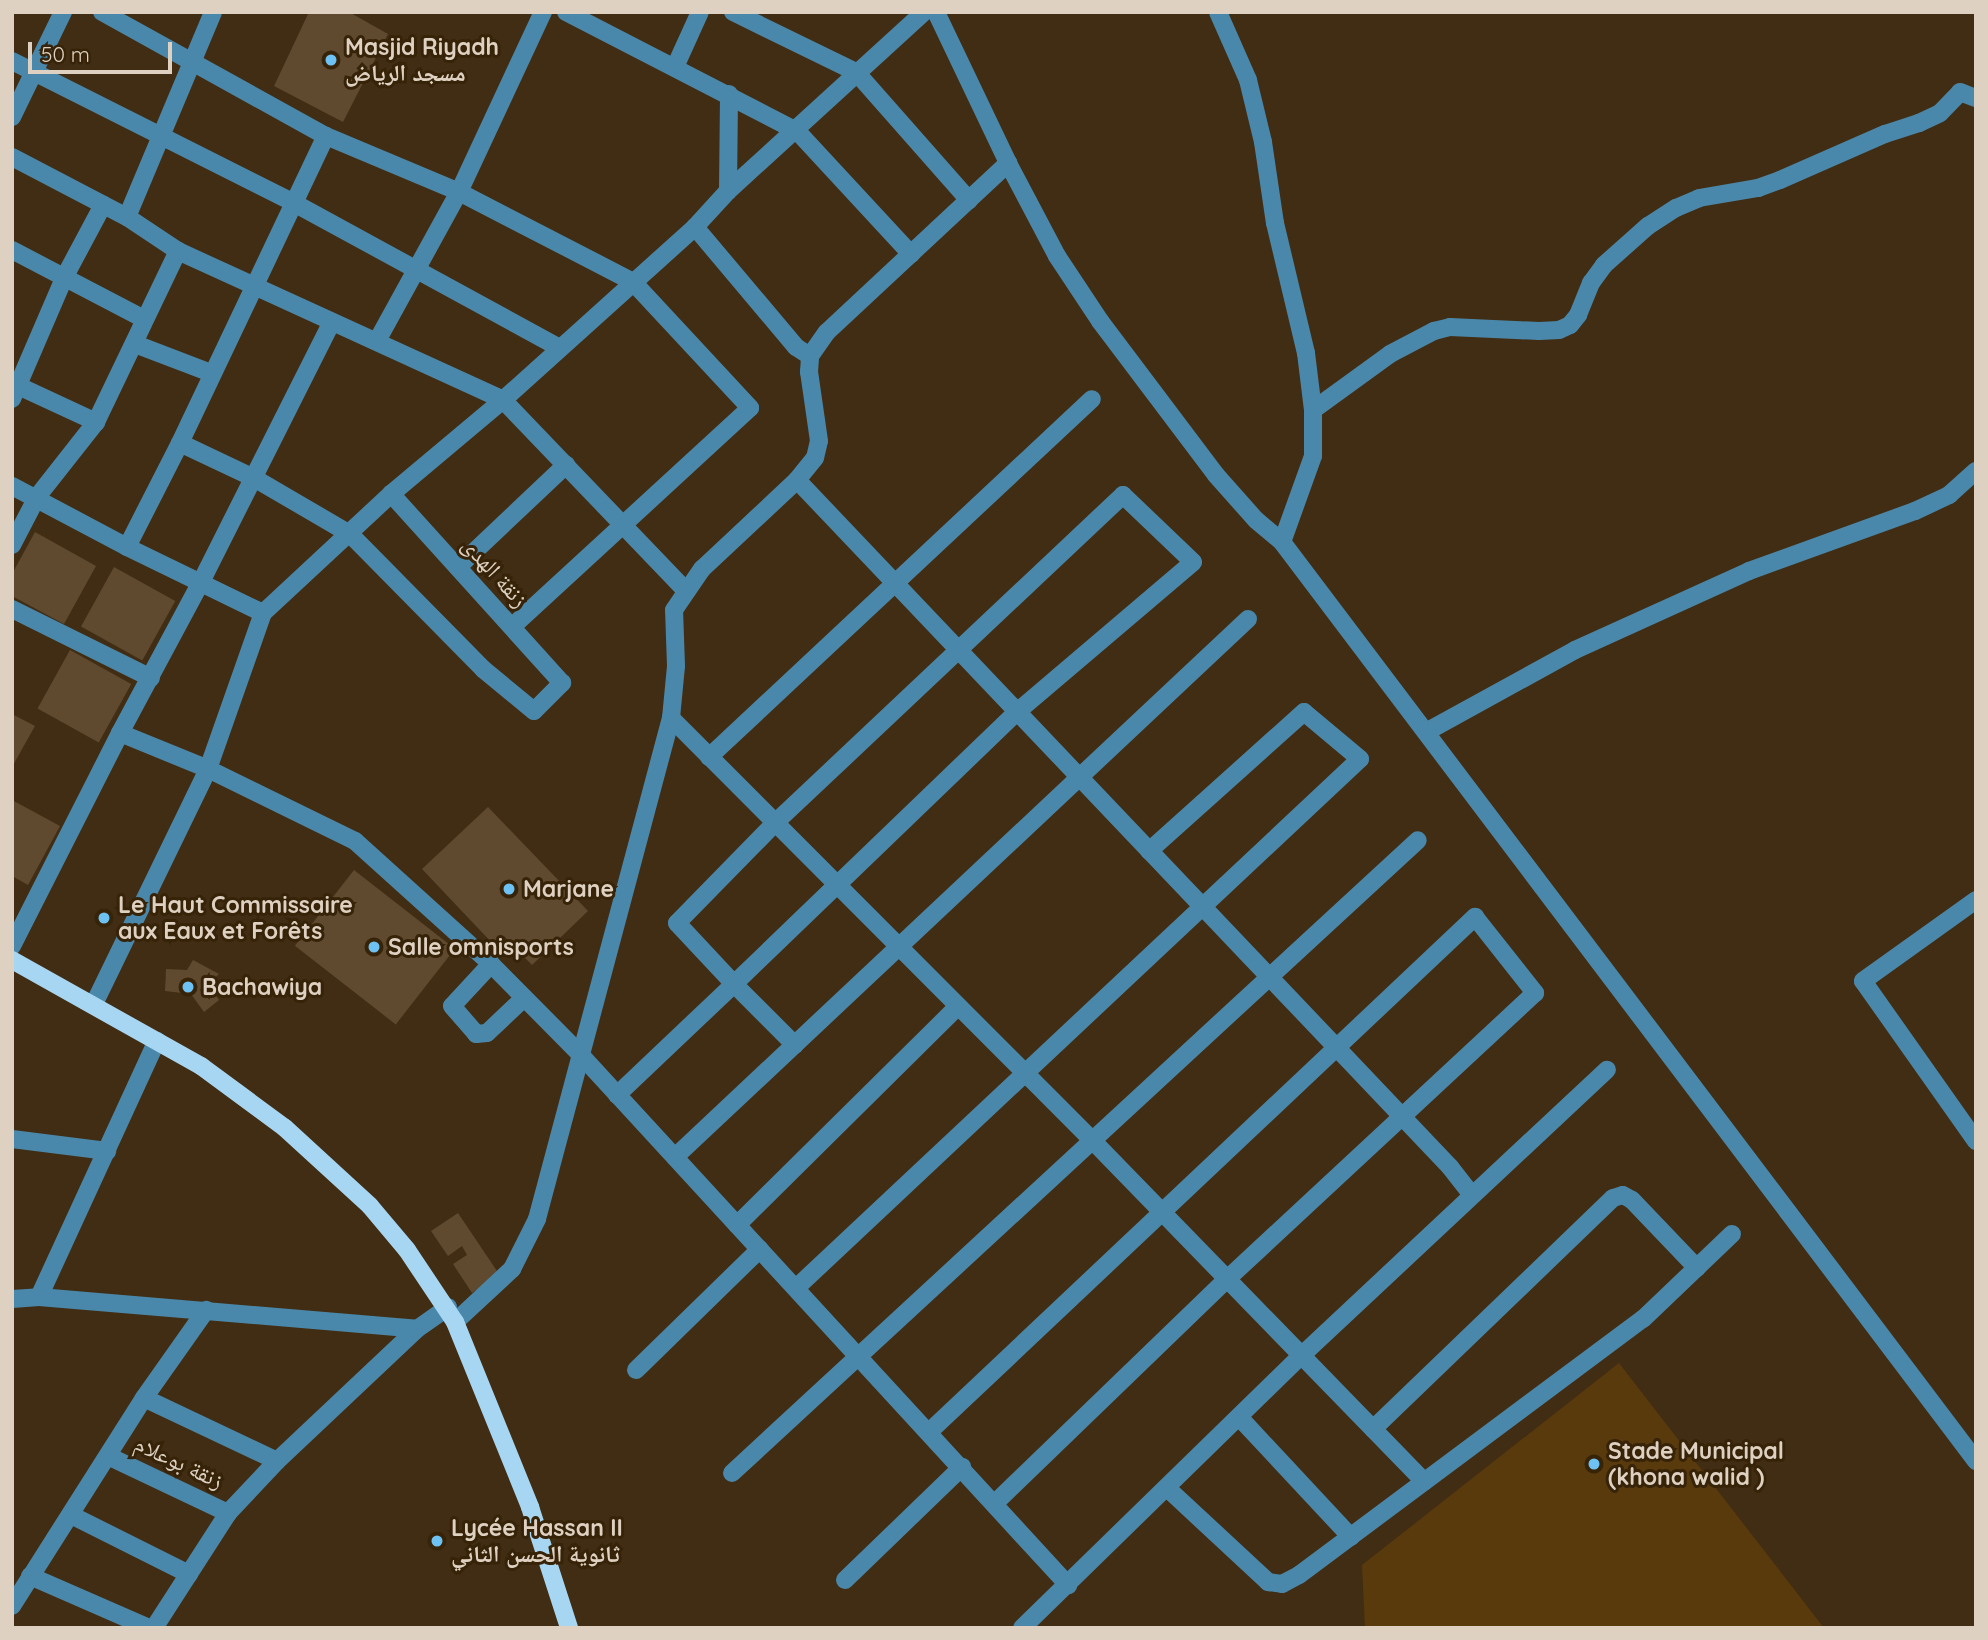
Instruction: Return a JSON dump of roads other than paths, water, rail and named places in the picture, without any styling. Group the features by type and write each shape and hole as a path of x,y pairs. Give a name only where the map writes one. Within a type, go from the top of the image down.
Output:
{"main road":[{"path":"12,960 201,1066 249,1099 370,1206 452,1315 530,1507 569,1628"}],"street":[{"path":"12,117 63,12"},
{"path":"102,12 326,136 459,192 633,282 750,408 512,627"},
{"path":"127,217 214,12"},
{"path":"377,341 459,192 542,12"},
{"path":"566,12 797,131 911,254"},
{"path":"675,68 700,12"},
{"path":"733,12 856,72 969,200"},
{"path":"94,1004 208,769 263,613 391,494 503,400 695,227 728,191 925,12"},
{"path":"936,12 1008,163 1057,256 1100,321 1216,475 1256,520 1282,542 1976,1461"},
{"path":"1218,12 1248,80 1263,142 1275,223 1306,353 1314,410 1313,456 1282,542"},
{"path":"12,61 294,203 560,348"},
{"path":"1314,410 1390,354 1434,331 1450,327 1539,331 1570,325 1578,315 1591,283 1604,265 1648,226 1676,208 1699,198 1769,184 1867,141 1919,123 1940,113 1960,92 1976,98"},
{"path":"728,191 729,94"},
{"path":"127,547 180,443 326,136"},
{"path":"12,157 127,217 178,251 503,400 685,591"},
{"path":"30,1576 151,1628 228,1513 277,1461 417,1329 452,1315 512,1269 529,1241 671,718 676,666 674,610 702,569 797,481 815,458 819,441 811,392 810,356 827,332 1008,163"},
{"path":"96,422 14,389 64,278 103,205"},
{"path":"695,227 796,347 810,356"},
{"path":"12,250 144,319"},
{"path":"12,545 37,497 96,422 178,251"},
{"path":"12,946 120,733 201,582 331,323"},
{"path":"135,344 211,373"},
{"path":"709,757 1092,399"},
{"path":"180,443 254,478 351,534"},
{"path":"458,568 566,465"},
{"path":"1426,732 1575,650 1749,571 1914,511 1949,495 1976,471"},
{"path":"797,481 1450,1167 1471,1194"},
{"path":"12,486 127,547 263,613"},
{"name":"زنقة الهدى","path":"351,534 483,669 534,711 562,683 391,494"},
{"path":"617,1095 734,984 1017,712 1193,562 1123,495 775,823 677,923 734,984 796,1045"},
{"path":"12,609 151,678"},
{"path":"675,1157 1248,619"},
{"path":"796,1288 1360,759 1304,712 1149,851"},
{"path":"671,718 1093,1141 1424,1481"},
{"path":"120,733 208,769 355,841 491,964 579,1054 1068,1585"},
{"path":"732,1474 1418,840"},
{"path":"1976,900 1863,981 1976,1141"},
{"path":"929,1432 1475,917 1535,993 1226,1280 995,1503"},
{"path":"491,964 452,1006 476,1034 487,1033 524,998"},
{"path":"737,1225 958,1006"},
{"path":"39,1297 157,1041"},
{"path":"1022,1628 1301,1356 1471,1194 1607,1070"},
{"path":"12,1139 107,1151"},
{"path":"1373,1429 1613,1198 1623,1195 1632,1200 1697,1268"},
{"path":"1167,1488 1268,1582 1282,1584 1299,1575 1351,1537 1643,1319 1732,1234"},
{"path":"636,1370 760,1249"},
{"path":"12,1299 39,1297 417,1329"},
{"path":"12,1606 144,1398 206,1310"},
{"path":"144,1398 277,1461"},
{"path":"1239,1417 1351,1537"},
{"name":"زنقة بوعلام","path":"108,1456 228,1513"},
{"path":"845,1580 962,1467"},
{"path":"71,1515 189,1574"}],"place":[{"name":"Masjid Riyadh مسجد الرياض","path":"331,60"},
{"name":"Marjane","path":"509,889"},
{"name":"Le Haut Commissaire aux Eaux et Forêts","path":"104,918"},
{"name":"Salle omnisports","path":"374,947"},
{"name":"Bachawiya","path":"188,987"},
{"name":"Stade Municipal (khona walid )","path":"1594,1464"},
{"name":"Lycée Hassan II ثانوية الحسن الثاني","path":"437,1541"}]}
